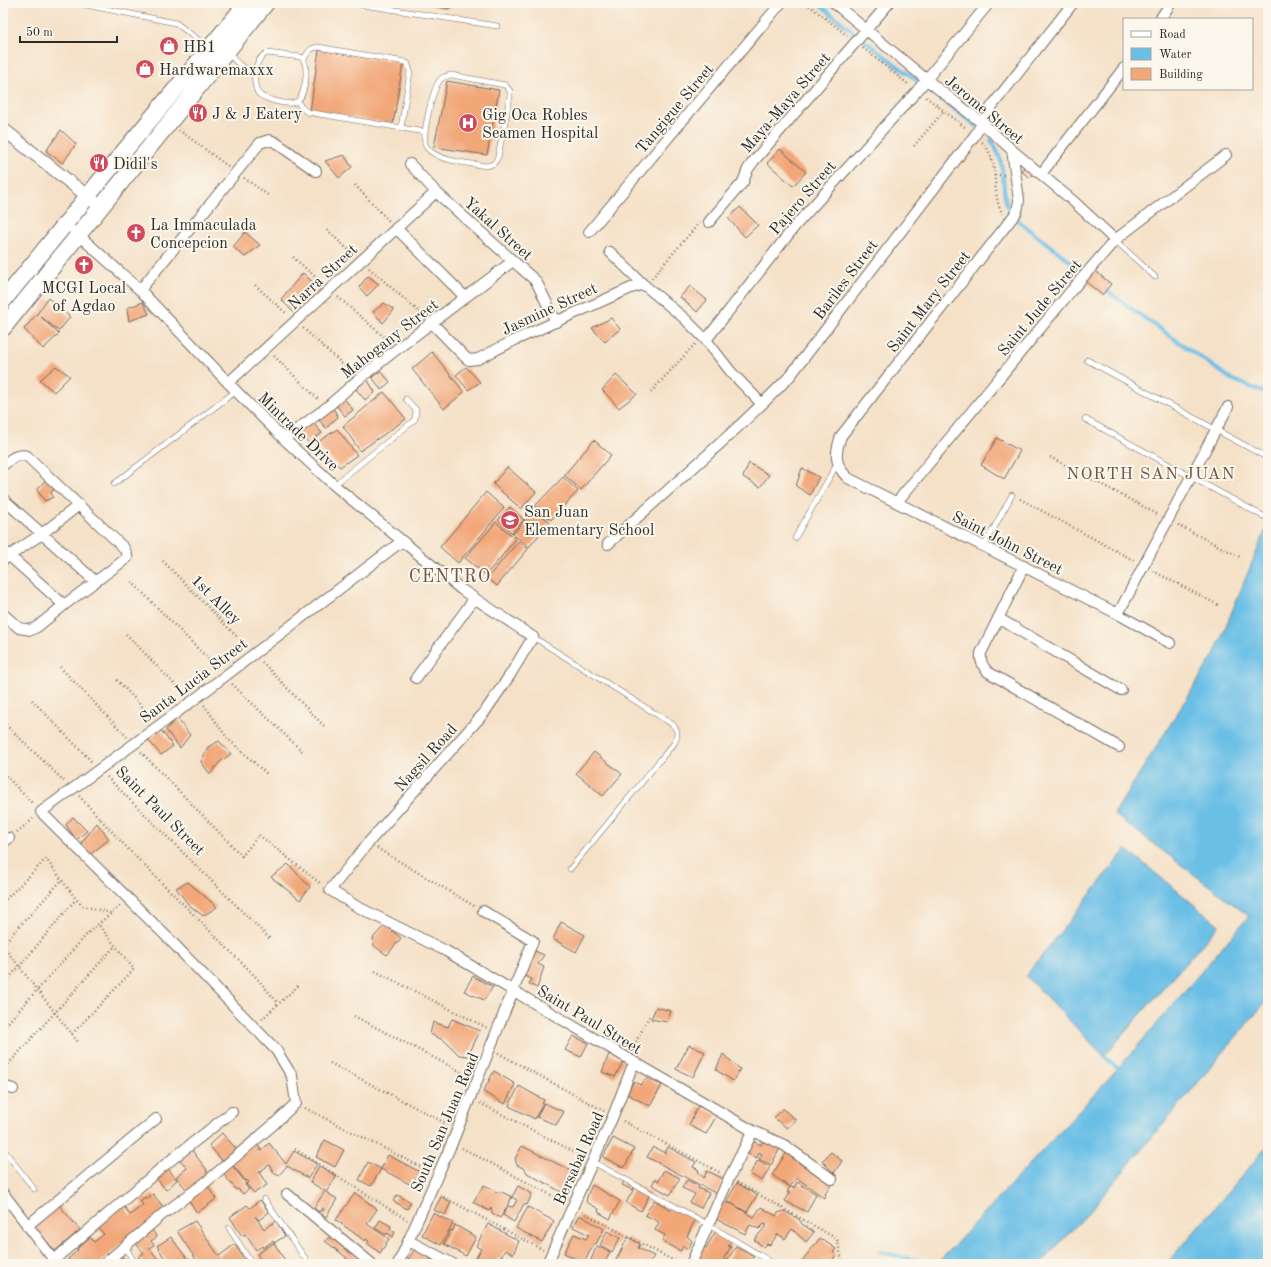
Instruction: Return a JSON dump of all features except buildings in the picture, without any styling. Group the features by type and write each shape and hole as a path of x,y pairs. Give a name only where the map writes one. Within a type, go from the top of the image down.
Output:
{"main road":[{"path":"3,328 169,123 220,53 247,3"},
{"path":"3,301 88,197 266,3"}],"street":[{"name":"Tangigue Street","path":"589,232 781,3"},
{"name":"Jerome Street","path":"834,3 866,31 982,122 1012,150 1072,200 1115,240"},
{"name":"Maya-Maya Street","path":"709,222 743,182 748,168 889,3"},
{"name":"Pajero Street","path":"704,338 794,226 927,80 989,3"},
{"name":"Bariles Street","path":"608,544 762,404 790,376 970,141 992,106 1073,3"},
{"path":"1161,18 1171,3"},
{"path":"1041,174 1123,69"},
{"path":"3,129 101,207"},
{"path":"140,290 260,143 269,140 275,142 316,171"},
{"name":"Saint Mary Street","path":"837,464 836,453 841,436 1016,213 1019,200 1012,150"},
{"name":"Saint Jude Street","path":"897,502 1056,309 1115,240 1226,155"},
{"name":"Yakal Street","path":"410,164 436,192 536,281 556,322"},
{"name":"Narra Street","path":"228,383 436,192"},
{"name":"Mintrade Drive","path":"66,224 140,290 228,383 284,439 334,485 462,590 533,638"},
{"path":"396,228 465,296"},
{"path":"610,252 643,284 684,318 704,338 731,372 762,404"},
{"name":"Mahogany Street","path":"284,439 326,408 359,379 465,296 513,261"},
{"name":"Jasmine Street","path":"432,323 469,360 478,359 515,340 630,288 643,284"},
{"path":"1118,614 1228,407"},
{"path":"3,465 15,456 21,454 27,456 124,548 128,555 127,558 31,630 19,628 3,614"},
{"name":"Saint John Street","path":"837,464 841,472 848,478 1118,614 1170,643"},
{"path":"3,499 43,533 95,581"},
{"path":"64,605 5,555 43,533 79,504"},
{"name":"Santa Lucia Street","path":"41,812 99,770 133,743 195,699 402,541"},
{"path":"1024,566 981,653 980,659 982,666 988,672 1119,747"},
{"path":"416,678 474,598"},
{"path":"998,618 1121,690"},
{"name":"Nagsil Road","path":"330,890 368,843 484,713 533,638"},
{"path":"41,812 129,898 276,1050 292,1076 296,1103 273,1125 206,1182 163,1214 104,1264"},
{"name":"Saint Paul Street","path":"330,890 356,906 446,951 753,1131 789,1148 832,1179"},
{"name":"South San Juan Road","path":"398,1264 458,1130 533,941 483,911"},
{"name":"Bersabal Road","path":"549,1259 613,1116 630,1060"},
{"path":"3,1086 13,1089"},
{"path":"3,1193 55,1262 166,1164 232,1112"},
{"path":"27,1226 156,1119"},
{"path":"691,1264 729,1178 753,1131"},
{"path":"287,1194 372,1264"},
{"path":"409,1241 453,1264"}],"lane":[{"path":"76,3 176,23 245,69 254,72"},
{"path":"351,3 497,26"},
{"path":"304,59 298,56 267,53 263,55 259,59 254,72 257,92 261,96 285,104 298,102 304,91 306,70 304,59 308,50 313,48 318,47 405,62 408,64 410,72 401,128"},
{"path":"451,75 505,85 510,92 498,157 490,166 440,157 429,150 426,146 425,132 434,88 440,79 445,76 451,75"},
{"path":"298,102 307,112 425,132"},
{"path":"1115,240 1155,277"},
{"path":"1087,360 1268,458"},
{"path":"114,484 236,391"},
{"path":"334,485 412,422 415,418 416,410 406,399"},
{"path":"1086,418 1263,516"},
{"path":"795,538 837,464"},
{"path":"984,546 1012,495"},
{"path":"533,638 672,724 677,729 677,737 675,742 570,869"},
{"path":"3,1149 34,1189"},
{"path":"593,1162 709,1224 768,1260"},
{"path":"264,1200 309,1264"},
{"path":"229,1228 252,1264"},
{"path":"124,1246 135,1264"}],"path":[{"path":"898,76 901,72"},
{"path":"914,146 942,113 946,106"},
{"path":"169,123 268,195"},
{"path":"355,185 396,228"},
{"path":"643,284 652,278 700,222 709,222"},
{"path":"327,230 432,323"},
{"path":"293,257 397,349"},
{"path":"255,285 359,379"},
{"path":"651,392 704,338"},
{"path":"266,348 326,408"},
{"path":"1050,458 1242,558"},
{"path":"1012,495 1220,606"},
{"name":"1st Alley","path":"163,562 325,727"},
{"path":"126,634 195,699 228,739 267,774"},
{"path":"60,667 242,856 258,835 330,890"},
{"path":"116,680 159,725"},
{"name":"Saint Paul Street","path":"32,700 99,770 271,940"},
{"path":"3,722 73,789 140,862 255,976 278,1003"},
{"path":"3,774 41,812 6,840"},
{"path":"368,843 483,911"},
{"path":"3,902 46,859 83,906 111,913"},
{"path":"62,880 3,945 78,1042"},
{"path":"3,1028 90,931 129,898"},
{"path":"3,984 20,967 76,899"},
{"path":"72,1034 134,969 98,924"},
{"path":"3,1070 115,946"},
{"path":"375,971 496,1033"},
{"path":"254,1027 300,984"},
{"path":"630,1060 650,1015"},
{"path":"354,1016 478,1081"},
{"path":"491,1048 838,1239 843,1264"},
{"path":"330,1063 458,1130"},
{"path":"471,1098 593,1162"},
{"path":"296,1103 438,1176"},
{"path":"295,1149 415,1225"},
{"path":"432,1190 549,1259 568,1264"}],"water":[{"path":"1268,524 1268,999 1090,1211 1040,1264 936,1264 1118,1069 1249,916 1114,814 1214,655"},
{"path":"1126,849 1219,925 1104,1056 1026,976"},
{"path":"1268,1146 1268,1264 1167,1264 1263,1151"}],"waterway":[{"path":"818,3 857,35"},
{"path":"865,41 919,82"},
{"path":"926,87 976,126"},
{"path":"991,140 1001,161 1006,203 1011,214"},
{"path":"1018,221 1083,271"},
{"path":"1106,290 1231,379 1268,394"},
{"path":"1104,1056 1118,1069"},
{"path":"880,1252 933,1264"}],"place":[{"name":"HB1","path":"169,46"},
{"name":"Hardwaremaxxx","path":"145,69"},
{"name":"J & J Eatery","path":"198,113"},
{"name":"Gig Oca Robles Seamen Hospital","path":"468,123"},
{"name":"Didil's","path":"99,163"},
{"name":"La Immaculada Concepcion","path":"136,233"},
{"name":"MCGI Local of Agdao","path":"84,265"},
{"name":"San Juan Elementary School","path":"510,520"}],"district":[{"name":"NORTH SAN JUAN","path":"1151,473"},
{"name":"CENTRO","path":"450,576"}]}
